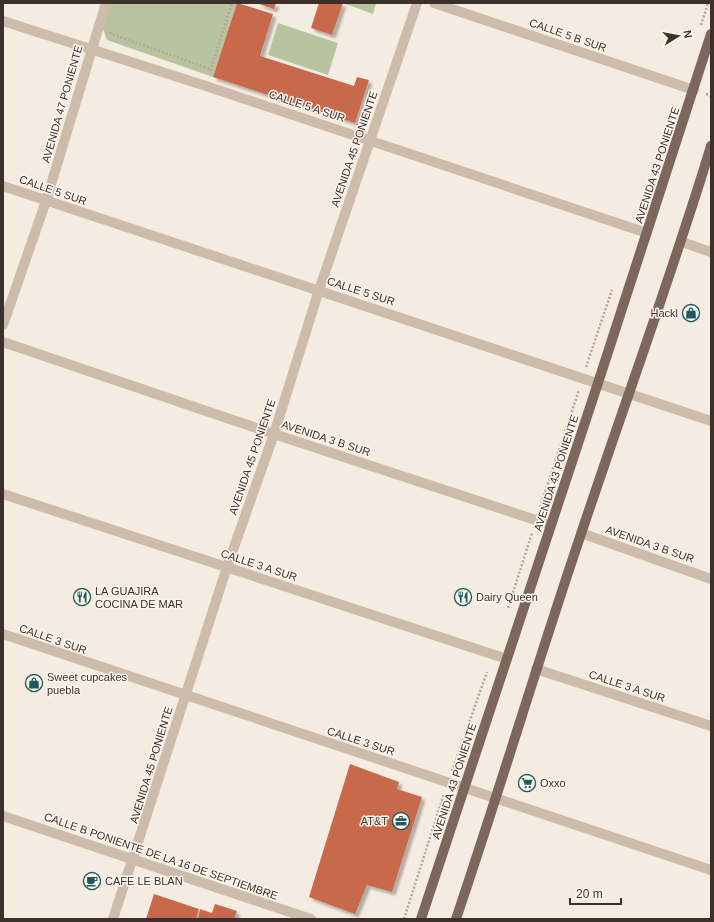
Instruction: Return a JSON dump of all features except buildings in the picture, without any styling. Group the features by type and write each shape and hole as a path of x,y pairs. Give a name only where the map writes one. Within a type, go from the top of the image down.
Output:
{"main road":[{"name":"AVENIDA 43 PONIENTE","path":"421,919 463,788 552,525 711,34"},
{"path":"456,919 497,798 536,669 581,533 682,242 711,146"}],"street":[{"name":"AVENIDA 47 PONIENTE","path":"3,326 46,201 106,3"},
{"name":"AVENIDA 45 PONIENTE","path":"113,919 227,567 274,434 319,290 417,3"},
{"name":"CALLE 5 B SUR","path":"434,3 694,90"},
{"name":"CALLE 5 A SUR","path":"3,21 206,86 647,233"},
{"name":"CALLE 5 SUR","path":"3,186 711,421"},
{"path":"682,242 711,252"},
{"name":"AVENIDA 3 B SUR","path":"3,342 274,434 552,525"},
{"name":"CALLE 3 A SUR","path":"3,494 507,659"},
{"name":"AVENIDA 3 B SUR","path":"581,533 711,579"},
{"name":"CALLE 3 SUR","path":"3,634 185,696 711,870"},
{"name":"CALLE 3 A SUR","path":"536,669 711,726"},
{"name":"CALLE B PONIENTE DE LA 16 DE SEPTIEMBRE","path":"3,816 311,919"}],"path":[{"path":"206,86 232,3"},
{"path":"701,26 708,3"},
{"path":"110,29 111,34 211,69"},
{"path":"507,610 613,288"},
{"path":"404,919 448,783 493,655"}],"green space":[{"path":"110,3 237,3 213,77 107,40 102,26"},
{"path":"343,3 376,3 373,14"},
{"path":"278,23 338,43 328,75 268,55"}],"place":[{"name":"Hackl","path":"691,313"},
{"name":"LA GUAJIRA COCINA DE MAR","path":"82,597"},
{"name":"Dairy Queen","path":"463,597"},
{"name":"Sweet cupcakes puebla","path":"34,683"},
{"name":"Oxxo","path":"527,783"},
{"name":"AT&T","path":"401,821"},
{"name":"CAFE LE BLAN","path":"92,881"}]}
